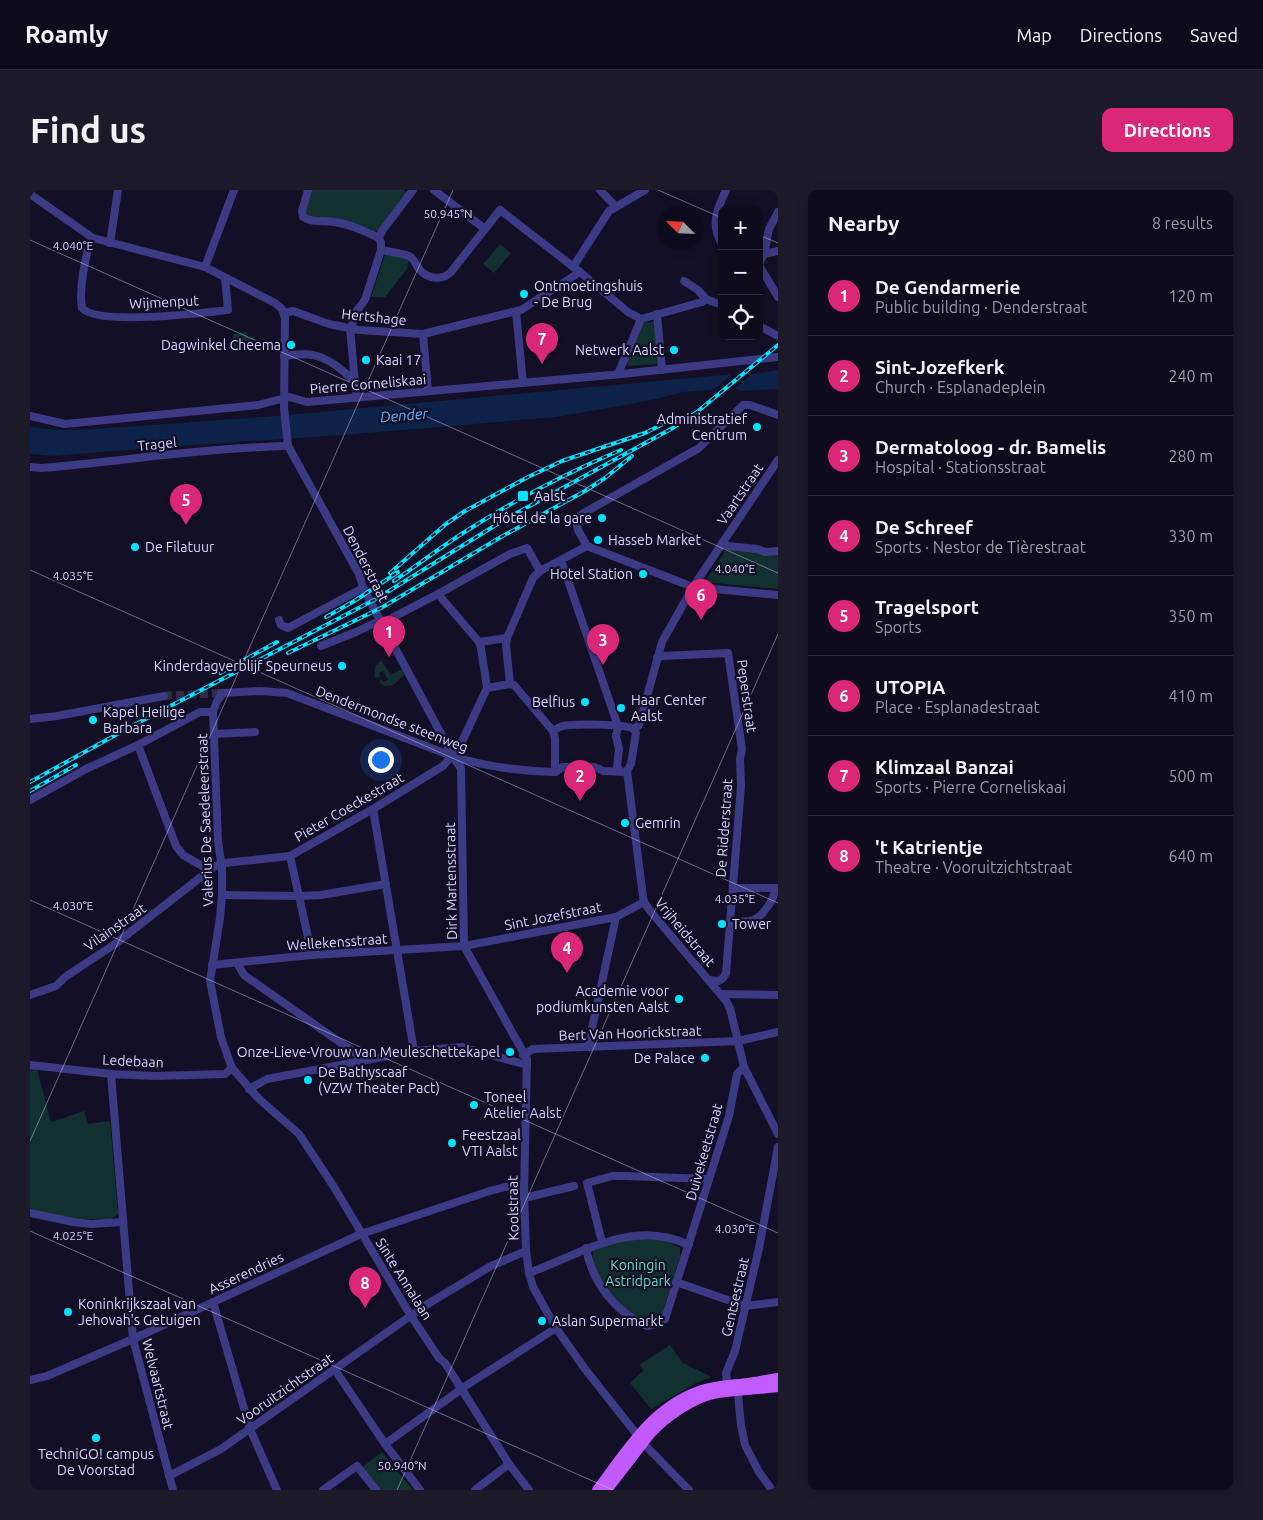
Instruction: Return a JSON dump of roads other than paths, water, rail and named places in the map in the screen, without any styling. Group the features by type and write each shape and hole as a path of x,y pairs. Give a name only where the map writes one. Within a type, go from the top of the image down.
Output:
{"main road":[{"path":"733,1389 778,1378"},
{"path":"608,1490 656,1416 680,1400 711,1387 733,1389 778,1387"},
{"path":"597,1490 640,1440"}],"street":[{"path":"110,243 118,190"},
{"path":"205,267 234,190"},
{"path":"308,190 302,212 303,217 308,220 332,221 346,224 378,238 381,243 381,250 364,302 355,314 354,324 350,328 357,398"},
{"path":"378,238 412,190"},
{"path":"434,190 485,229"},
{"path":"600,190 616,206"},
{"path":"573,267 609,211 645,190"},
{"path":"719,205 726,190"},
{"name":"Hertshage","path":"30,194 94,238 205,267 275,303 284,312 293,311 329,324 350,328 423,334 516,312 580,272"},
{"path":"718,207 715,228 718,235"},
{"path":"381,250 410,256 420,270 437,278 446,277 500,210 628,312 641,319 702,302 706,299"},
{"path":"778,212 768,234 764,254 778,251"},
{"name":"Wijmenput","path":"94,238 89,247 80,294 85,311 142,318 228,310 225,278"},
{"path":"763,272 778,298"},
{"path":"684,281 698,290 706,299 718,304"},
{"name":"Denderstraat","path":"284,312 283,402 287,442 354,565 363,588 452,756"},
{"path":"516,312 523,383"},
{"path":"657,314 662,370"},
{"path":"620,374 641,319"},
{"path":"763,328 778,336"},
{"path":"423,334 428,391"},
{"path":"284,356 308,354 320,357 334,364 355,383"},
{"name":"Pierre Corneliskaai","path":"30,416 65,424 258,405 283,402 289,398 307,402 357,398 662,370 778,357"},
{"path":"778,415 750,405 742,405 699,448 582,514 576,520 578,530 587,546 693,587 778,595"},
{"name":"Tragel","path":"30,467 41,468 122,461 287,442"},
{"name":"Vaartstraat","path":"623,771 630,764 636,733 634,729 640,722 662,642 693,587 778,460"},
{"path":"722,543 728,546 757,549 765,552 778,551"},
{"path":"510,684 507,638 533,578 540,571 587,546"},
{"path":"321,646 382,621 438,594 510,554 527,548 540,571"},
{"name":"Vrijheidstraat","path":"561,560 618,726 616,736 619,748 617,767 623,771 644,902 721,994 730,1008 738,1041"},
{"path":"279,620 282,625 288,628 363,588"},
{"path":"438,594 479,642 487,688 514,685 553,731 555,739 555,772"},
{"path":"479,642 507,638"},
{"name":"Peperstraat","path":"657,658 662,656 728,653 742,749 741,754"},
{"name":"Pieter Coeckestraat","path":"220,864 290,856 373,809 443,766 460,746 487,688"},
{"name":"Dendermondse steenweg","path":"213,712 222,693 268,691 288,693 452,756 499,768 555,772 563,767 595,767 603,771 623,771"},
{"path":"30,719 57,716 164,696"},
{"path":"30,800 86,769 138,745 200,712 213,712"},
{"name":"Valerius De Saedeleerstraat","path":"213,712 222,895 210,981 221,1038 232,1068 249,1089"},
{"path":"553,731 560,726 628,726 634,729"},
{"path":"214,734 255,732"},
{"path":"138,745 178,851 209,870"},
{"name":"De Ridderstraat","path":"709,980 719,981 726,974 741,786 741,754"},
{"name":"Dirk Martensstraat","path":"452,756 461,768 464,946 525,1053"},
{"path":"603,771 608,766 618,762"},
{"path":"373,809 414,1051"},
{"path":"290,856 312,955"},
{"name":"Vilainstraat","path":"30,995 56,986 149,919 209,870 220,864"},
{"path":"222,895 300,896 386,884"},
{"path":"730,921 747,922 762,916 772,902 776,888 733,888"},
{"name":"Sint Jozefstraat","path":"464,946 616,917 644,902"},
{"path":"588,1047 616,917"},
{"name":"Wellekensstraat","path":"212,965 312,955 464,946"},
{"path":"238,962 244,975 363,1061"},
{"path":"721,994 778,994"},
{"path":"778,1032 738,1041 744,1067 778,1134"},
{"name":"Bert Van Hoorickstraat","path":"525,1053 533,1049 738,1041"},
{"path":"249,1089 267,1080 414,1051 462,1047 527,1065"},
{"path":"516,1062 525,1053"},
{"name":"Koolstraat","path":"525,1053 527,1065 524,1198 526,1251 533,1287 556,1328 585,1369 640,1440 689,1490"},
{"name":"Ledebaan","path":"30,1065 111,1074 155,1076 216,1075 225,1074 232,1068"},
{"name":"Duivekeetstraat","path":"586,1248 592,1270 602,1288 618,1306 641,1324 647,1326 658,1324 665,1318 729,1116 737,1074 744,1067"},
{"name":"Welvaartstraat","path":"111,1074 133,1339 173,1490"},
{"name":"Sinte Annalaan","path":"249,1089 299,1134 334,1187 361,1234 439,1358 446,1363 509,1464 528,1490"},
{"name":"Gentsestraat","path":"772,1490 759,1472 745,1445 733,1389 726,1372 735,1351 760,1248 778,1147"},
{"path":"602,1242 587,1183 612,1176 709,1179"},
{"name":"Asserendries","path":"30,1380 47,1376 133,1339 361,1234 490,1191 524,1186"},
{"path":"524,1198 574,1186"},
{"path":"30,1213 91,1224 123,1222"},
{"path":"529,1273 602,1242 638,1235 678,1240 689,1245"},
{"name":"Vooruitzichtstraat","path":"169,1476 221,1448 250,1429 426,1305 491,1266 526,1251"},
{"path":"676,1282 745,1306 778,1302"},
{"path":"214,1302 250,1429 277,1490"},
{"path":"385,1444 462,1389 556,1328"},
{"path":"334,1370 385,1444 420,1490"},
{"path":"475,1490 509,1464"},
{"path":"323,1490 357,1466 376,1490"}],"water":[{"name":"Dender","path":"778,370 778,389 740,391 735,388 683,392 647,401 557,417 54,456 30,454 30,427 60,430 95,429 276,416"},
{"path":"636,1272 643,1275 645,1279 645,1286 642,1292 637,1287 628,1286 625,1282 626,1277 630,1273"}],"tunnel":[{"path":"164,696 221,693"}],"railway":[{"path":"30,782 132,726 376,599 504,520 671,429 697,412 778,345"},
{"path":"390,573 446,524 465,511 562,461 645,433 677,417"},
{"path":"394,581 454,539 501,510 540,488 621,450"},
{"path":"288,653 381,608 501,537 585,491 605,478 632,456"},
{"path":"326,617 398,572"},
{"path":"220,673 277,642"},
{"path":"30,791 76,765"}],"place":[{"name":"Ontmoetingshuis - De Brug","path":"524,294"},
{"name":"Dagwinkel Cheema","path":"291,345"},
{"name":"Netwerk Aalst","path":"674,350"},
{"name":"Kaai 17","path":"366,360"},
{"name":"Klimzaal Banzai","path":"542,364"},
{"name":"Administratief Centrum","path":"757,427"},
{"name":"Aalst","path":"523,496"},
{"name":"Hôtel de la gare","path":"602,518"},
{"name":"Tragelsport","path":"186,525"},
{"name":"Hasseb Market","path":"598,540"},
{"name":"De Filatuur","path":"135,547"},
{"name":"Hotel Station","path":"643,574"},
{"name":"UTOPIA","path":"701,620"},
{"name":"De Gendarmerie","path":"389,657"},
{"name":"Dermatoloog - dr. Bamelis","path":"603,665"},
{"name":"Kinderdagverblijf Speurneus","path":"342,666"},
{"name":"Belfius","path":"585,702"},
{"name":"Haar Center Aalst","path":"621,708"},
{"name":"Kapel Heilige Barbara","path":"93,720"},
{"name":"Sint-Jozefkerk","path":"580,801"},
{"name":"Gemrin","path":"625,823"},
{"name":"Tower","path":"722,924"},
{"name":"De Schreef","path":"567,973"},
{"name":"Academie voor podiumkunsten Aalst","path":"679,999"},
{"name":"Onze-Lieve-Vrouw van Meuleschettekapel","path":"510,1052"},
{"name":"De Palace","path":"705,1058"},
{"name":"De Bathyscaaf (VZW Theater Pact)","path":"308,1080"},
{"name":"Toneel Atelier Aalst","path":"474,1105"},
{"name":"Feestzaal VTI Aalst","path":"452,1143"},
{"name":"'t Katrientje","path":"365,1308"},
{"name":"Koninkrijkszaal van Jehovah's Getuigen","path":"68,1312"},
{"name":"Aslan Supermarkt","path":"542,1321"},
{"name":"TechniGO! campus De Voorstad","path":"96,1438"}],"park label":[{"name":"Koningin Astridpark","path":"638,1274"}]}
